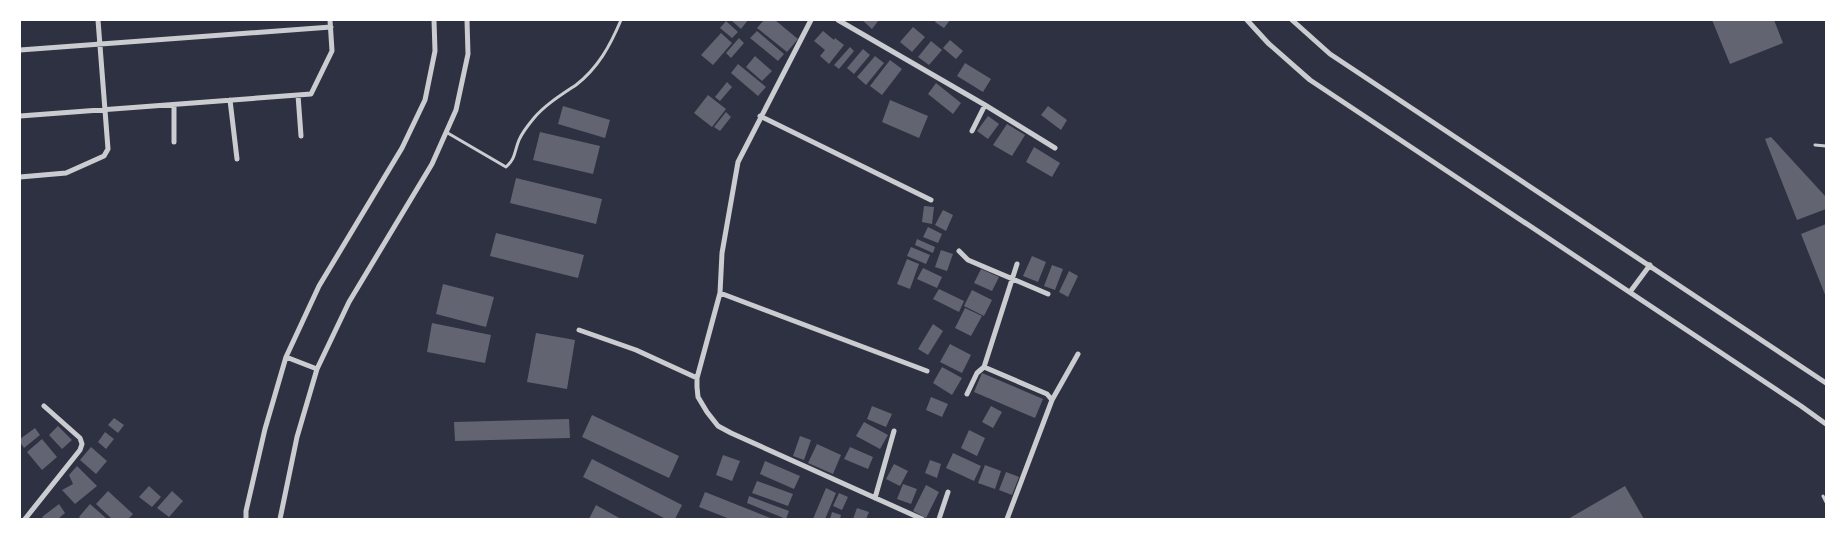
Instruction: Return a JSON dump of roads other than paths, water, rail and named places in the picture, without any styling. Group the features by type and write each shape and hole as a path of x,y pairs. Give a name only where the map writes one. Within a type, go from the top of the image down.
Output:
{"street":[{"path":"20,177 66,173 104,156 108,149 98,20"},
{"path":"20,116 311,94 332,51 330,20"},
{"path":"246,519 246,511 265,429 286,357 319,286 402,148 425,100 435,51 434,20"},
{"path":"280,519 297,437 317,369 348,302 432,164 456,110 468,54 467,20"},
{"path":"811,20 738,162 722,253 720,293 697,378 698,397 718,426 922,519"},
{"path":"838,20 986,105 1055,148"},
{"path":"1247,20 1268,43 1310,80 1802,406 1826,424"},
{"path":"1292,20 1330,54 1826,382"},
{"path":"20,50 330,27"},
{"path":"298,95 301,136"},
{"path":"230,100 237,159"},
{"path":"174,105 174,142"},
{"path":"972,131 986,105"},
{"path":"760,116 931,200"},
{"path":"959,251 968,260 1048,294"},
{"path":"967,394 977,373 984,367 1017,264"},
{"path":"1630,292 1650,265"},
{"path":"720,293 927,371"},
{"path":"579,330 636,350 697,378"},
{"path":"1007,519 1052,400 1078,354"},
{"path":"286,357 317,369"},
{"path":"984,367 1047,394 1052,400"},
{"path":"25,519 80,450 82,444 80,438 44,406"},
{"path":"875,498 894,431"},
{"path":"939,519 948,492"}],"lane":[{"path":"446,132 506,167 513,161 519,140 534,118 555,99 577,84 596,66 611,44 621,20"},
{"path":"1815,145 1826,146"},
{"path":"1823,496 1826,502"}]}
